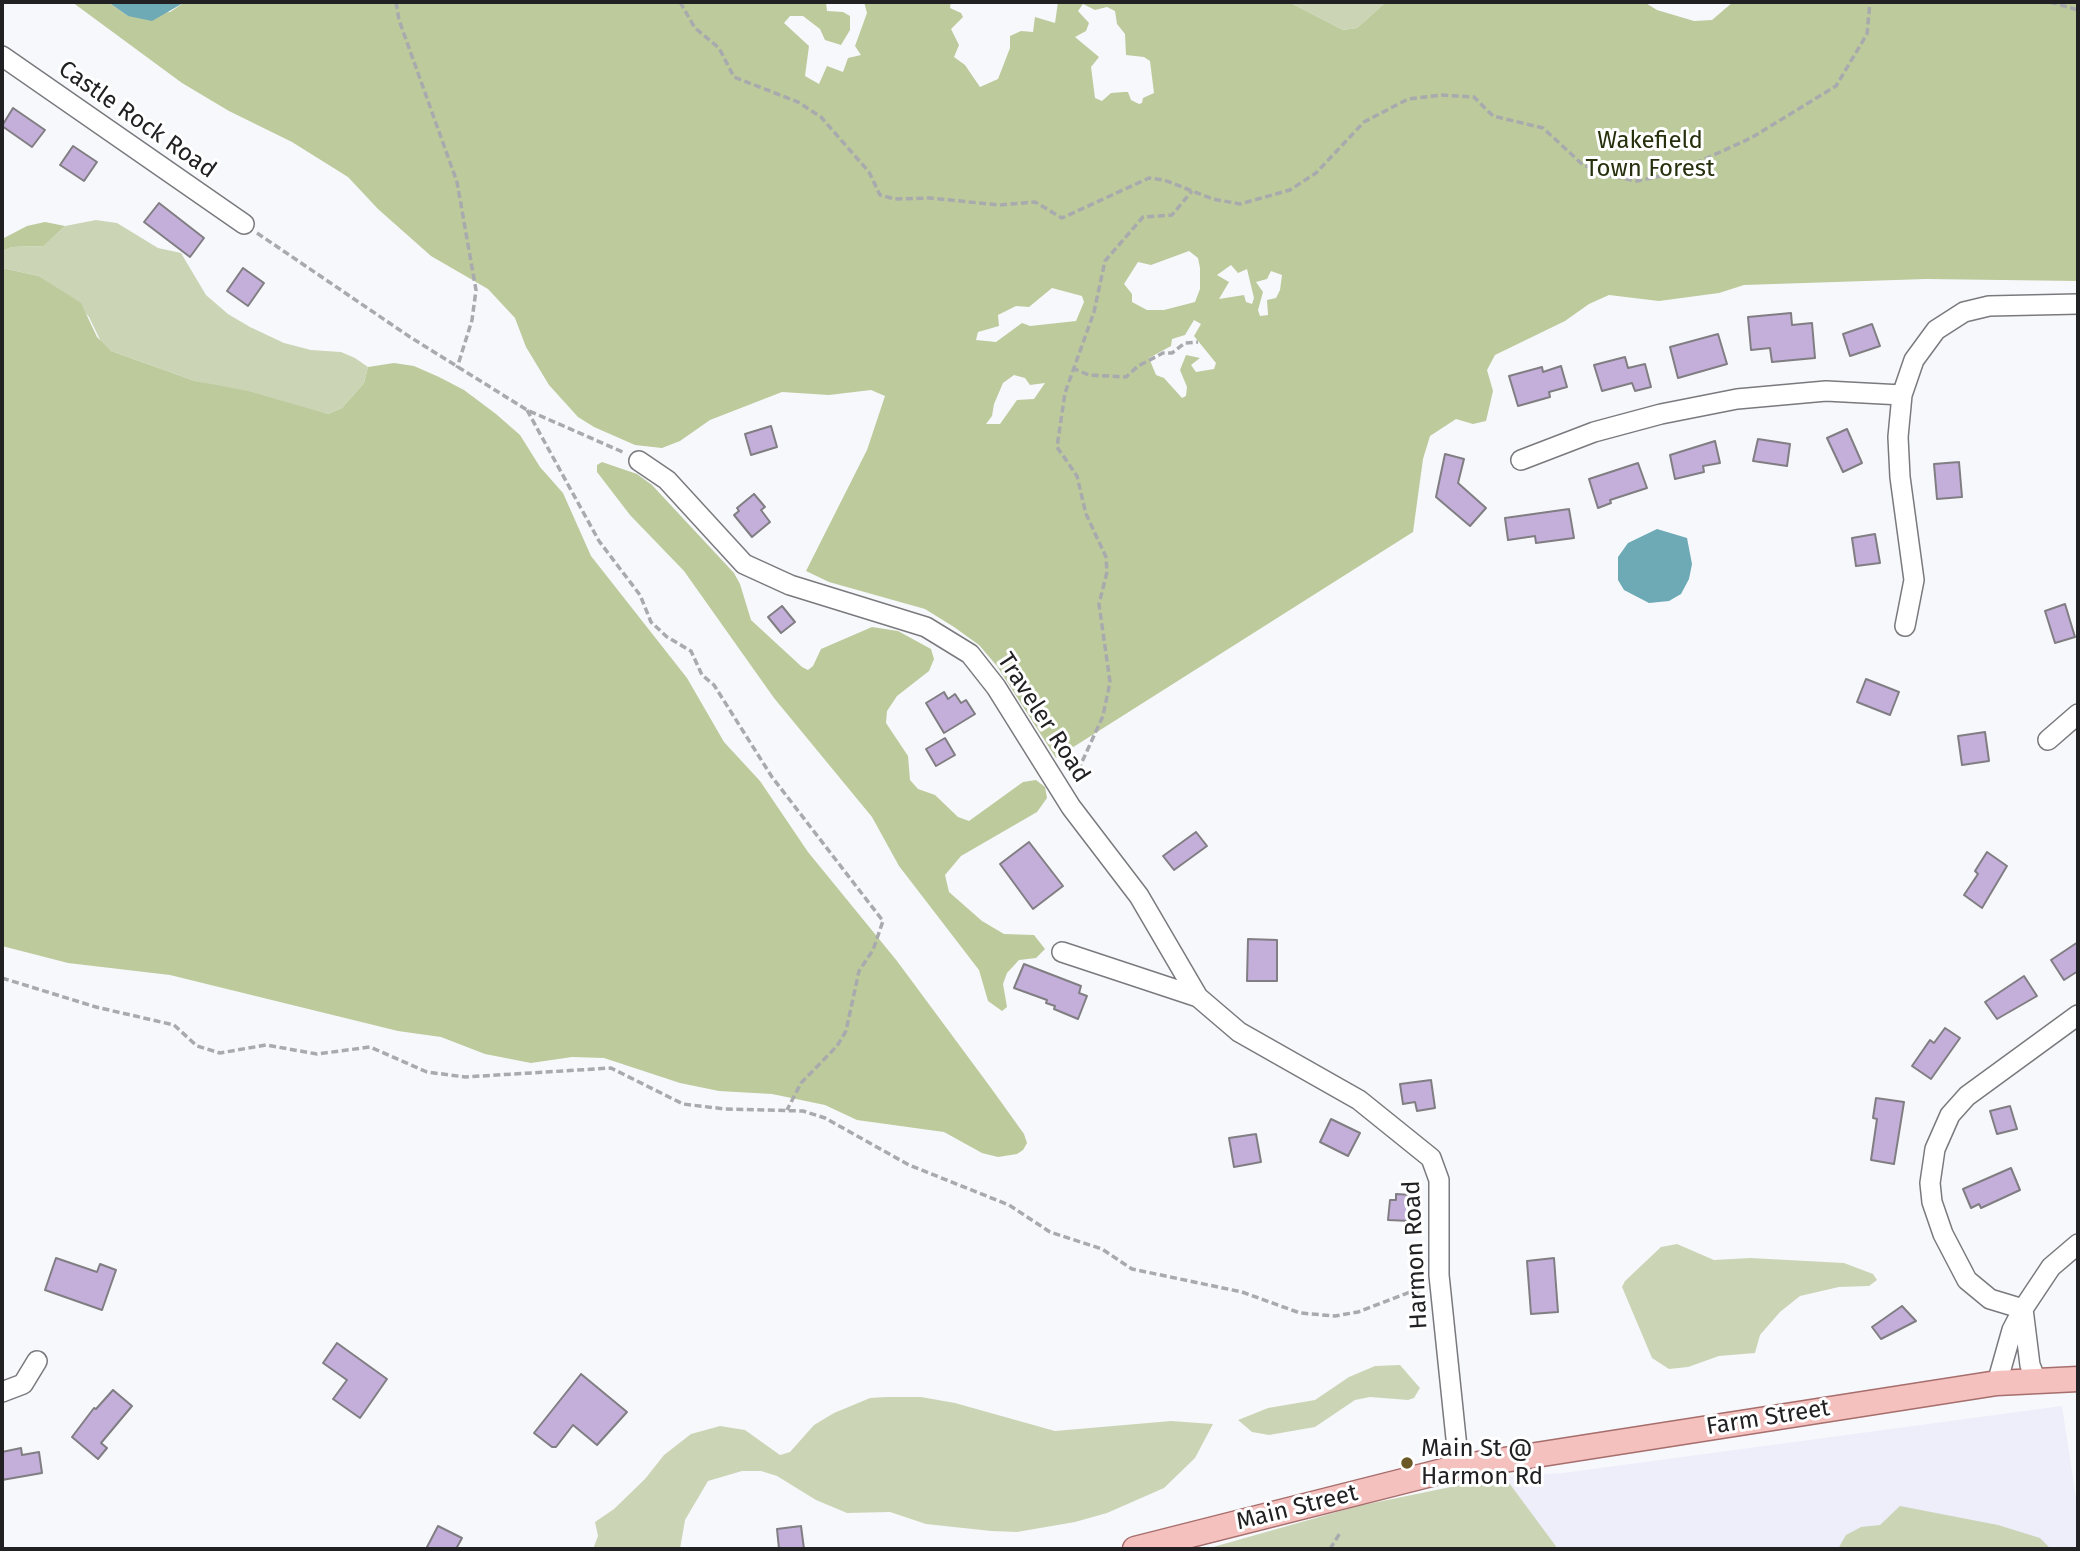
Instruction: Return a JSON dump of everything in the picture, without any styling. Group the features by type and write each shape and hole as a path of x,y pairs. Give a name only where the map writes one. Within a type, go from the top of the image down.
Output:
{"main road":[{"name":"Farm Street","path":"1459,1467 1997,1383 2078,1379"},
{"name":"Main Street","path":"1135,1549 1459,1467"}],"street":[{"name":"Castle Rock Road","path":"2,56 244,225"},
{"path":"1905,626 1914,580 1900,477 1898,437 1902,395 1909,371 1920,349 1955,316 1989,306 2078,304"},
{"path":"1521,460 1594,432 1661,414 1737,399 1826,391 1902,395"},
{"name":"Traveler Road","path":"639,461 672,485 744,564 790,585 926,627 970,654 996,687 1072,807 1139,896 1199,997"},
{"path":"2048,740 2078,714"},
{"path":"1062,952 1199,997"},
{"name":"Harmon Road","path":"1199,997 1239,1032 1359,1100 1431,1158 1439,1180 1440,1290 1459,1467"},
{"path":"2023,1310 1990,1299 1967,1280 1943,1234 1933,1202 1930,1183 1934,1149 1950,1115 1973,1091 2078,1015"},
{"path":"1997,1383 2012,1330 2023,1310 2052,1267 2078,1244"},
{"path":"2023,1310 2030,1365 2036,1380"},
{"path":"2,1392 23,1384 37,1360"}],"path":[{"path":"396,2 399,20 457,182 476,290 471,320 457,368"},
{"path":"680,2 695,28 719,48 734,78 799,102 821,117 869,172 873,186 887,198 930,198 999,205 1035,202 1062,218 1122,193 1149,178 1164,180 1240,204 1290,190 1316,173 1364,122 1408,99 1441,94 1474,97 1493,116 1543,128 1582,164 1605,175 1637,181 1674,173 1751,138 1836,86 1867,34 1870,2"},
{"path":"2050,2 2078,10"},
{"path":"1072,807 1081,764 1103,716 1110,682 1099,604 1106,579 1106,557 1086,514 1077,476 1057,447 1065,393 1094,312 1105,261 1143,218 1171,215 1192,191"},
{"path":"244,225 457,368 527,410 639,461"},
{"path":"1072,368 1089,375 1121,378 1163,353 1172,353 1185,343 1198,342"},
{"path":"527,410 598,541 640,595 651,622 667,637 691,651 702,675 714,685 772,777 883,921 873,950 859,971 846,1031 837,1046 802,1083 786,1110"},
{"path":"2,978 96,1007 174,1025 209,1052 232,1053 266,1045 317,1054 370,1047 427,1072 465,1077 611,1069 683,1104 724,1109 786,1110 825,1118 909,1165 1009,1205 1050,1232 1102,1249 1132,1269 1242,1292 1300,1313 1335,1316 1359,1312 1409,1292 1440,1290"},
{"path":"1330,1549 1340,1533"}],"shaded area":[{"path":"2062,1406 2077,1505 2078,1549 1558,1549 1504,1476 1563,1473"}],"green space":[{"name":"Wakefield Town Forest","path":"72,2 108,2 128,16 170,12 185,2 826,2 827,11 843,12 850,16 850,30 841,45 825,40 820,29 803,16 790,16 784,23 809,46 805,76 819,84 827,66 843,72 848,58 861,55 855,46 867,13 864,2 951,2 950,8 961,13 963,17 951,29 959,45 954,57 965,65 980,87 998,79 1010,48 1010,36 1021,31 1033,32 1035,17 1055,23 1058,2 1289,2 1343,30 1357,28 1386,2 1644,2 1657,10 1694,21 1712,20 1733,2 2078,2 2078,281 1926,279 1744,285 1719,293 1659,301 1609,295 1589,304 1565,321 1495,355 1487,370 1493,391 1486,421 1473,424 1456,419 1430,436 1423,459 1413,532 1056,758 997,666 979,645 925,609 829,582 806,571 867,450 885,396 871,390 829,395 782,392 710,420 680,441 662,448 635,445 594,427 578,417 549,385 526,347 515,318 488,289 431,256 378,209 348,177 292,142 229,111 182,83","holes":["1083,4 1095,10 1107,7 1115,11 1117,24 1125,34 1126,55 1144,57 1150,61 1154,93 1143,98 1142,103 1131,100 1128,92 1111,93 1102,101 1095,98 1091,67 1099,57 1075,37 1086,31 1089,23 1078,11","1189,251 1198,258 1200,268 1200,289 1195,302 1164,310 1147,310 1132,302 1132,294 1124,284 1138,262 1151,265","1231,265 1238,273 1247,269 1254,298 1252,304 1246,302 1244,295 1219,299 1229,282 1217,275","1271,271 1282,275 1276,298 1267,300 1268,315 1260,316 1258,310 1263,292 1256,282 1267,279","1052,288 1082,296 1084,302 1076,321 1030,326 1022,323 996,342 976,340 978,332 999,326 998,315 1016,306 1029,307","1194,320 1201,324 1194,336 1216,363 1214,369 1196,372 1191,365 1200,358 1186,355 1180,370 1187,387 1186,396 1182,398 1164,378 1156,375 1149,358 1171,346 1172,339 1185,335","1014,375 1025,378 1030,385 1045,383 1034,399 1017,400 1000,424 986,424 992,416 1003,383"]},
{"path":"1289,2 1386,2 1357,28 1343,30"},
{"path":"96,220 117,223 158,248 181,253 206,295 228,314 250,327 284,343 311,350 341,352 355,358 368,367 364,383 342,408 328,414 195,381 111,351 103,346 89,317 72,298 39,276 2,268 2,251 12,247 44,246 65,226"},
{"path":"45,222 65,226 44,246 12,247 2,251 2,239 27,226"},
{"path":"2,268 39,276 81,303 97,337 111,351 195,381 248,391 328,414 342,408 364,383 368,367 394,363 414,366 439,377 464,390 496,414 520,435 540,467 563,493 591,556 687,678 724,742 760,781 808,852 897,961 1024,1134 1027,1143 1023,1150 1017,1154 998,1157 982,1153 944,1132 857,1120 825,1105 772,1094 719,1091 680,1083 604,1058 572,1057 531,1063 485,1054 441,1037 398,1031 170,975 68,963 2,946"},
{"path":"602,462 637,474 652,485 734,573 751,620 802,667 808,670 813,666 821,649 872,627 898,631 931,649 934,659 929,671 897,696 887,711 886,723 908,756 910,780 918,789 935,795 958,817 969,821 1023,782 1036,780 1045,787 1047,798 1037,812 961,856 945,875 949,892 982,921 1004,934 1034,935 1045,949 1036,958 1019,960 1007,973 1003,984 1007,1007 1002,1011 988,1001 979,970 899,866 872,817 774,698 684,571 630,515 597,472 597,465"},
{"path":"1677,1244 1714,1260 1750,1258 1844,1263 1873,1274 1877,1280 1869,1286 1839,1287 1800,1296 1780,1312 1760,1335 1755,1353 1719,1356 1688,1367 1669,1369 1652,1358 1622,1287 1661,1247"},
{"path":"1400,1365 1420,1388 1414,1398 1408,1400 1370,1397 1355,1400 1315,1427 1269,1435 1252,1432 1238,1420 1268,1408 1315,1400 1349,1377 1375,1366"},
{"path":"921,1397 955,1403 1055,1431 1171,1421 1213,1424 1195,1458 1164,1488 1107,1513 1075,1522 1017,1532 991,1531 926,1524 890,1512 847,1513 816,1500 777,1476 761,1471 742,1471 708,1481 685,1520 680,1549 593,1549 598,1536 595,1522 614,1509 645,1479 664,1455 691,1434 720,1426 745,1430 780,1455 790,1452 814,1425 834,1413 870,1398"},
{"path":"1504,1476 1558,1549 1206,1549 1358,1506"},
{"path":"1900,1506 1998,1525 2040,1538 2051,1549 1838,1549 1846,1535 1861,1527 1880,1525"}],"water":[{"path":"108,2 185,2 152,21 128,16"},
{"path":"1657,529 1687,538 1692,564 1689,579 1681,594 1669,601 1649,603 1624,590 1618,580 1618,557 1628,543"}],"building":[{"path":"13,108 45,130 32,147 2,126"},
{"path":"73,146 97,162 84,181 60,165"},
{"path":"159,203 204,238 190,257 144,222"},
{"path":"243,268 264,283 248,306 227,291"},
{"path":"1791,313 1792,325 1812,323 1815,358 1772,362 1770,348 1751,350 1748,317"},
{"path":"1872,324 1880,346 1850,356 1843,334"},
{"path":"1718,334 1727,364 1678,378 1670,347"},
{"path":"1625,357 1628,368 1645,364 1651,387 1635,391 1632,383 1602,391 1594,365"},
{"path":"1561,366 1567,387 1549,392 1550,397 1518,406 1509,376 1542,367 1543,372"},
{"path":"771,426 777,447 751,455 745,434"},
{"path":"1847,429 1862,463 1843,472 1827,438"},
{"path":"1758,439 1790,444 1787,466 1753,461"},
{"path":"1715,441 1720,463 1703,466 1704,472 1675,479 1670,455"},
{"path":"1445,454 1464,459 1458,483 1486,508 1470,526 1436,497"},
{"path":"1959,462 1962,497 1937,499 1934,464"},
{"path":"1638,463 1647,488 1610,500 1611,503 1598,508 1589,479"},
{"path":"754,494 765,507 761,510 770,522 752,537 734,515 739,511 737,508"},
{"path":"1569,509 1574,538 1536,543 1535,536 1508,540 1505,518"},
{"path":"1875,534 1880,563 1856,566 1852,538"},
{"path":"2065,604 2075,637 2055,643 2045,611"},
{"path":"782,606 795,622 781,633 768,617"},
{"path":"1866,679 1899,692 1890,715 1857,702"},
{"path":"944,692 948,699 955,694 961,703 966,700 975,714 944,733 926,703"},
{"path":"1985,732 1989,761 1962,765 1958,736"},
{"path":"945,738 955,755 936,766 926,749"},
{"path":"1196,832 1207,846 1174,870 1163,856"},
{"path":"1029,842 1063,886 1033,909 1000,864"},
{"path":"1987,852 2007,866 1982,908 1964,895 1978,874 1975,871"},
{"path":"1248,939 1277,940 1277,981 1247,981"},
{"path":"2078,942 2078,971 2064,980 2051,960"},
{"path":"1024,964 1081,986 1079,993 1087,996 1078,1019 1054,1009 1055,1006 1046,1003 1047,1000 1014,988"},
{"path":"2024,976 2037,996 1997,1019 1985,1002"},
{"path":"1945,1028 1960,1038 1931,1079 1912,1066 1930,1040 1934,1043"},
{"path":"1431,1080 1435,1108 1417,1111 1415,1102 1403,1104 1400,1084"},
{"path":"1876,1098 1904,1102 1894,1164 1871,1160 1877,1119 1873,1118"},
{"path":"2010,1106 2017,1129 1997,1134 1990,1111"},
{"path":"1331,1119 1360,1133 1348,1156 1320,1142"},
{"path":"1256,1134 1261,1162 1234,1167 1229,1138"},
{"path":"2011,1168 2020,1190 1981,1208 1979,1204 1971,1208 1963,1189"},
{"path":"1396,1194 1412,1195 1410,1221 1388,1220 1390,1200 1396,1200"},
{"path":"56,1258 97,1272 100,1264 116,1270 102,1310 45,1290"},
{"path":"1554,1258 1558,1312 1531,1314 1527,1261"},
{"path":"1902,1306 1916,1321 1881,1339 1872,1327"},
{"path":"337,1343 387,1379 360,1418 333,1399 347,1380 323,1363"},
{"path":"581,1374 627,1412 597,1445 573,1425 556,1447 552,1447 534,1433"},
{"path":"113,1390 132,1406 101,1443 107,1448 98,1459 72,1437 94,1408 96,1409"},
{"path":"21,1448 22,1455 39,1452 42,1473 2,1480 2,1452"},
{"path":"438,1526 462,1538 456,1549 426,1549"},
{"path":"801,1526 804,1549 779,1549 777,1529"}],"place":[{"name":"Main St @ Harmon Rd","path":"1407,1463"}]}
